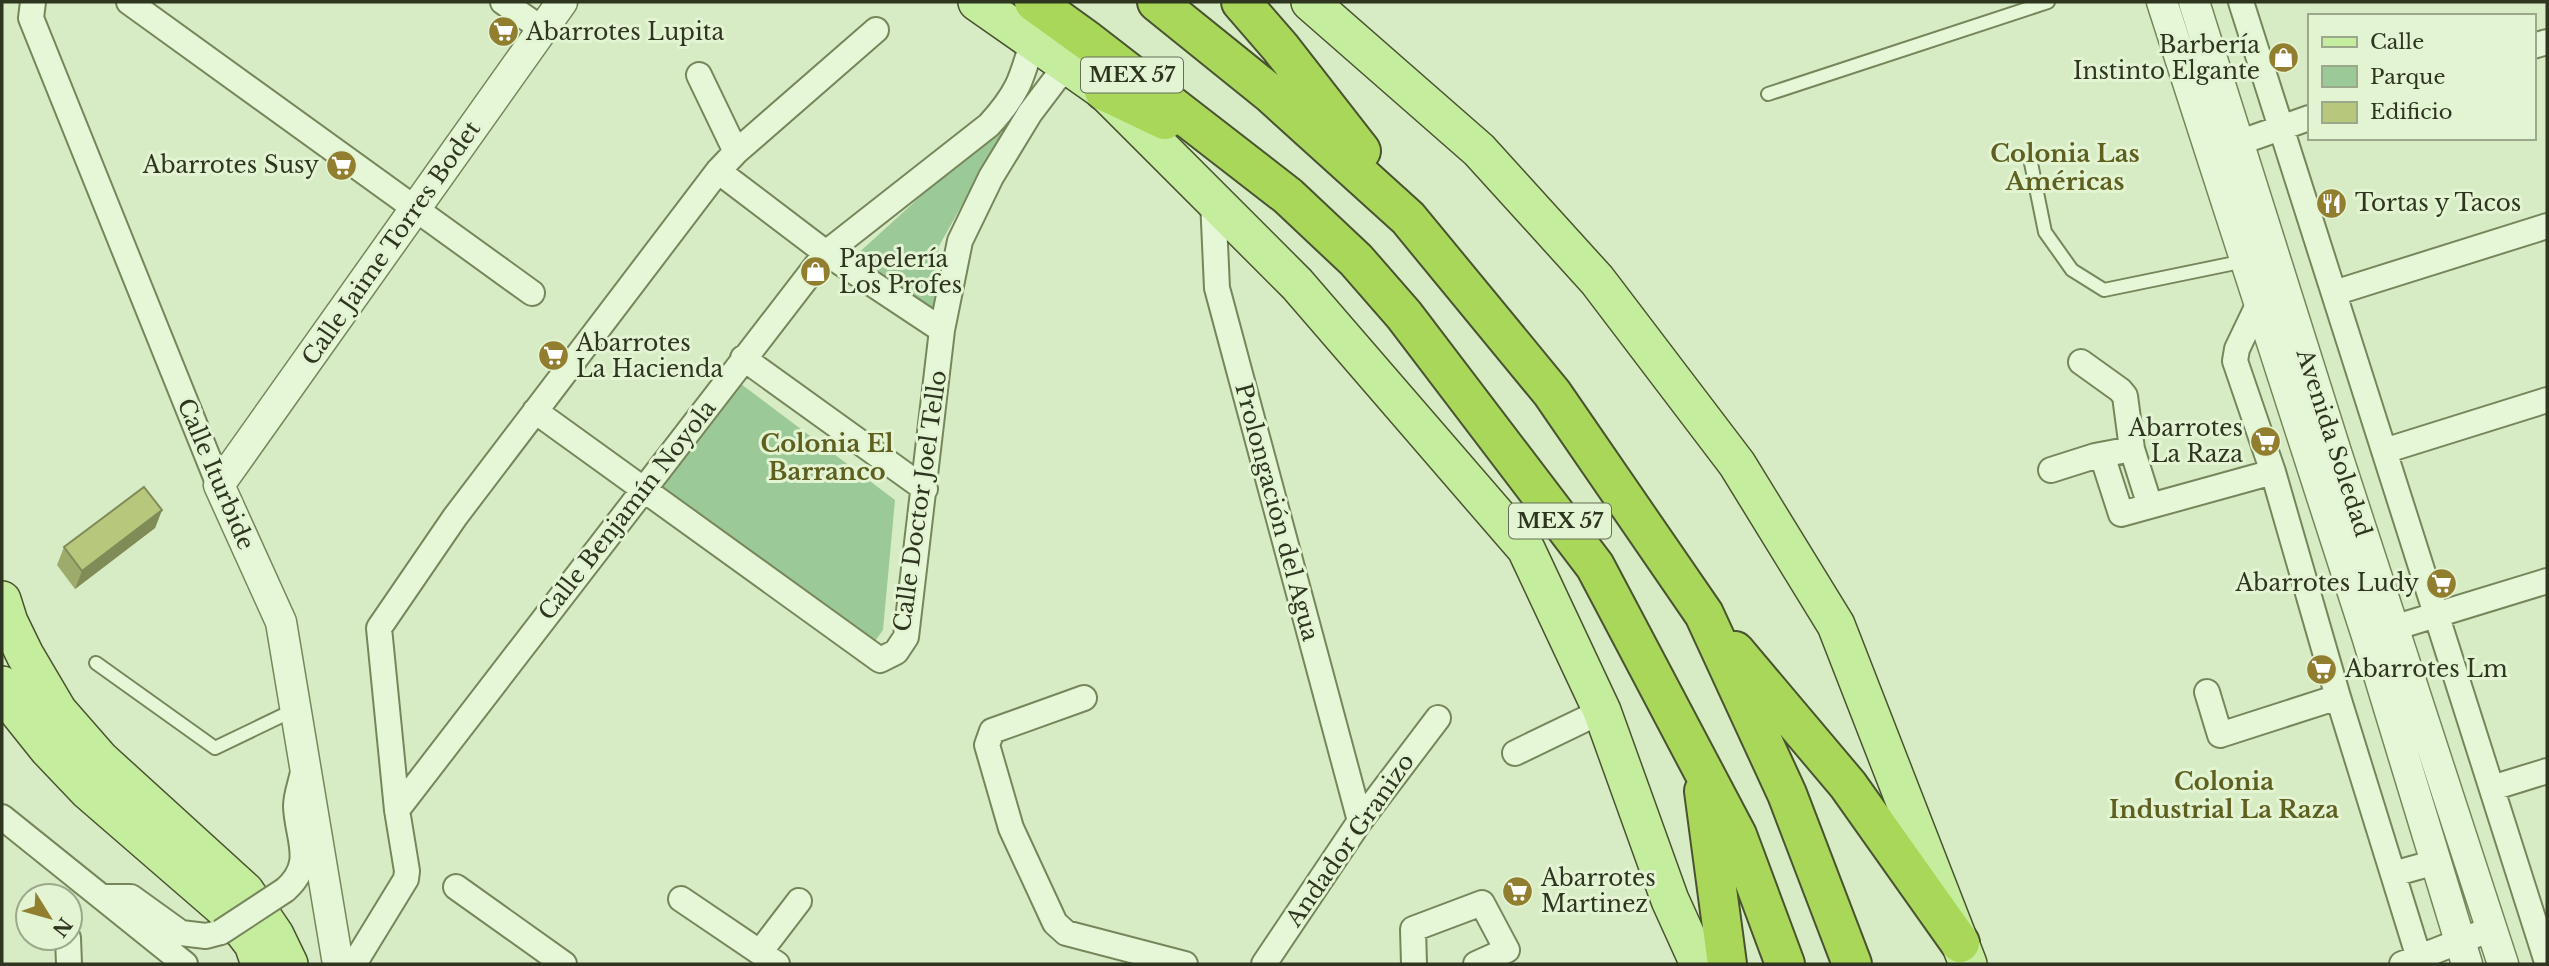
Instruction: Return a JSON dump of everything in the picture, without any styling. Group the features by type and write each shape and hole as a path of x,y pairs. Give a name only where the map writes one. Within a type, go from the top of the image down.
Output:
{"highway":[{"name":"MEX 57","path":"1034,2 1288,196 1356,260 1404,315 1595,566 1737,835 1785,964"},
{"name":"MEX 57","path":"1157,2 1270,94 1408,218 1552,393 1704,614 1787,794 1852,964"},
{"path":"1241,2 1280,47 1357,146 1408,218"},
{"path":"1104,91 1230,150"},
{"path":"1704,614 1848,785 1964,954"},
{"path":"1701,768 1727,964"}],"main road":[{"path":"977,2 1104,91 1297,284 1526,549 1602,710 1670,900 1699,964"},
{"path":"1310,2 1479,150 1597,280 1737,464 1836,625 1964,954"},
{"path":"2,600 25,655 58,711 100,759 245,891 275,935 289,964"},
{"path":"2,685 16,709 48,749 88,791 230,915 253,944 260,964"}],"street":[{"name":"Calle Iturbide","path":"33,2 31,18 219,485 281,622 338,964"},
{"path":"129,2 532,293"},
{"path":"503,2 542,29"},
{"name":"Calle Jaime Torres Bodet","path":"219,485 562,2"},
{"name":"Avenida Soledad","path":"2162,2 2225,147 2332,439 2436,862 2464,953"},
{"name":"Avenida Soledad","path":"2194,2 2246,261 2259,303 2503,964"},
{"path":"2241,2 2546,950"},
{"path":"354,964 406,879 407,871 397,810 379,628 455,517 718,171 876,30"},
{"name":"Calle Benjamín Noyola","path":"397,810 826,253 989,125 1019,87 1033,40"},
{"name":"Calle Doctor Joel Tello","path":"535,411 880,660 896,652 906,637 942,330 960,241 991,177 1041,96 1070,67"},
{"path":"699,75 737,152"},
{"path":"2225,147 2308,118"},
{"path":"718,171 826,253 942,330"},
{"name":"Prolongación del Agua","path":"1213,200 1217,288 1360,821"},
{"path":"2334,293 2547,226"},
{"path":"2259,303 2237,349 2235,361 2273,472 2393,874 2410,961 2464,953 2491,929"},
{"path":"743,358 925,489"},
{"path":"2081,362 2120,390 2125,397 2132,449 2150,506"},
{"path":"2384,451 2547,400"},
{"path":"2051,470 2132,449"},
{"path":"2102,455 2121,514 2273,472"},
{"path":"2380,632 2547,581"},
{"path":"2207,692 2221,735 2338,697"},
{"path":"1084,698 992,731 987,745 1011,828 1055,923 1066,933 1185,964"},
{"path":"1515,753 1602,710"},
{"name":"Andador Granizo","path":"1264,964 1360,821 1438,718"},
{"path":"102,897 131,897 181,933 206,936 221,932 285,890 295,881 302,869 302,839 296,804 305,765"},
{"path":"2492,788 2547,771"},
{"path":"2,817 185,964"},
{"path":"2393,874 2436,862"},
{"path":"65,867 66,882"},
{"path":"456,887 564,964"},
{"path":"681,899 769,958 799,901"},
{"path":"1414,964 1413,929 1482,904 1507,950 1476,964"}],"lane":[{"path":"1768,94 2048,2"},
{"path":"2030,159 2045,232 2073,270 2104,290 2246,261"},
{"path":"96,663 215,748 296,709"}],"green space":[{"path":"1003,132 939,246 933,315 853,258 979,143"},
{"path":"737,381 895,500 883,630 872,645 660,485"}],"building":[{"path":"144,487 162,510 82,571 64,547"}],"place":[{"name":"Abarrotes Lupita","path":"503,32"},
{"name":"Barbería Instinto Elgante","path":"2283,58"},
{"name":"Abarrotes Susy","path":"342,165"},
{"name":"Tortas y Tacos","path":"2332,203"},
{"name":"Papelería Los Profes","path":"816,272"},
{"name":"Abarrotes La Hacienda","path":"553,356"},
{"name":"Abarrotes La Raza","path":"2266,441"},
{"name":"Abarrotes Ludy","path":"2442,583"},
{"name":"Abarrotes Lm","path":"2322,669"},
{"name":"Abarrotes Martinez","path":"1518,891"}],"district":[{"name":"Colonia Las Américas","path":"2065,168"},
{"name":"Colonia El Barranco","path":"827,458"},
{"name":"Colonia Industrial La Raza","path":"2224,796"}]}
